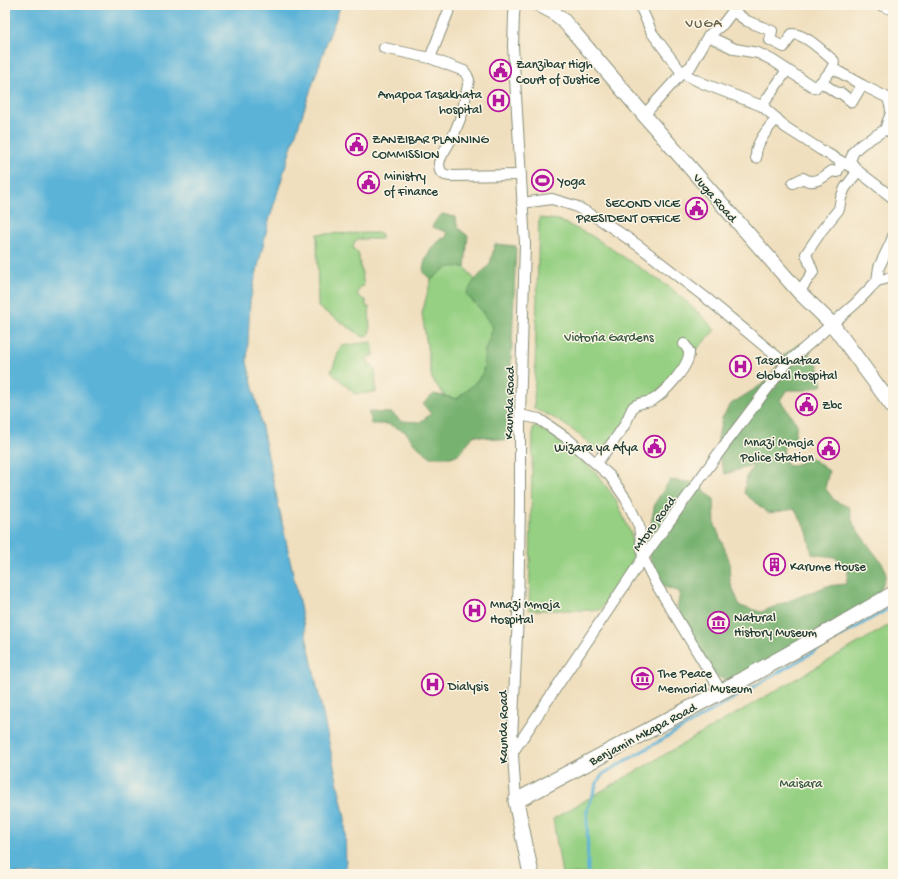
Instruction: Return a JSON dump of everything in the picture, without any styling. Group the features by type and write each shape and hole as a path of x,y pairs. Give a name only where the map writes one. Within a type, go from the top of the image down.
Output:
{"main road":[{"name":"Vuga Road","path":"540,5 562,19 799,292 832,324 890,398"},
{"name":"Benjamin Mkapa Road","path":"516,801 721,691 893,594"},
{"path":"516,801 531,874"}],"street":[{"path":"430,58 451,5"},
{"name":"Kaunda Road","path":"515,5 514,46 525,244 520,415 518,615 512,739 516,801"},
{"path":"642,5 642,10 652,32 682,73 702,84 762,106 785,126 821,150 858,171 893,198"},
{"path":"880,5 893,10"},
{"path":"644,115 690,66 708,36 723,24 736,8 747,20 772,31 770,40 784,47 792,34 798,34 811,42 834,61 834,64 821,82 814,88 788,70 758,53 735,49 708,36"},
{"path":"384,48 430,58 464,71 467,75 469,80 462,114 454,134 441,157 439,163 440,171 445,175 451,176 521,175"},
{"path":"832,68 888,98 891,111 886,127 890,131 862,144 854,151 850,161 858,171"},
{"path":"762,106 788,70"},
{"path":"821,82 837,93 841,93 852,102 862,85"},
{"path":"756,158 756,150 760,142 774,121 777,119"},
{"path":"793,182 803,178 809,181 815,181 832,171 837,172 842,162"},
{"path":"799,292 813,272 806,254 822,230 839,209 845,188 858,171"},
{"path":"522,203 552,199 575,206 601,220 639,246 786,364"},
{"path":"893,236 878,267 877,281 893,277"},
{"name":"Mtoro Road","path":"513,752 643,558 723,447 786,364 855,304 877,281"},
{"path":"596,463 612,444 633,407 657,397 677,377 689,354 684,344"},
{"path":"520,415 539,419 568,439 610,476 626,499 639,526 643,558 656,584 721,691"}],"green space":[{"path":"442,214 455,217 458,228 468,236 465,267 446,269 431,280 425,274 423,269 425,260 433,246 443,238 446,239 447,232 432,227"},
{"name":"Victoria Gardens","path":"539,218 558,220 592,236 672,289 699,313 715,330 600,453 561,422 534,409"},
{"path":"381,233 381,239 358,239 355,241 353,246 354,250 358,252 364,286 360,287 357,294 362,299 366,300 366,307 369,307 370,330 369,334 364,337 318,307 317,234"},
{"path":"495,244 516,246 508,441 474,435 459,454 451,457 431,457 414,444 406,432 388,424 371,424 371,418 368,412 392,413 401,421 420,422 431,414 423,404 434,394 457,399 476,382 483,373 485,350 493,328 481,310 466,294 475,280 490,264"},
{"path":"452,266 465,267 475,280 466,294 481,310 493,328 485,350 483,373 474,384 457,399 445,396 432,379 422,313 431,280 444,269"},
{"path":"372,342 374,356 370,356 367,359 370,365 375,368 376,392 355,394 331,372 341,346"},
{"path":"800,343 818,364 823,385 806,390 787,390 780,400 797,424 794,441 783,448 786,465 791,466 811,458 829,471 825,488 835,501 849,507 854,526 884,566 886,575 876,602 730,682 714,675 677,610 680,592 656,584 647,543 655,503 670,480 696,483 714,499 715,525 729,560 730,582 740,606 761,612 827,586 846,584 849,567 834,557 812,554 807,531 795,509 768,513 744,493 747,476 754,465 725,474 718,455 718,438 722,418 731,404 766,382 784,355"},
{"path":"533,426 556,437 598,475 616,500 631,534 635,558 600,610 529,610"},
{"name":"Maisara","path":"893,623 893,874 562,874 553,819"}],"water":[{"path":"5,5 341,5 293,142 268,224 250,301 247,362 345,818 346,874 5,874"}],"waterway":[{"path":"588,874 587,810 598,781 603,774 893,606"}],"place":[{"name":"Zanzibar High Court of Justice","path":"501,70"},
{"name":"Amapoa Tasakhata hospital","path":"498,100"},
{"name":"ZANZIBAR PLANNING COMMISSION","path":"356,145"},
{"name":"Yoga","path":"543,180"},
{"name":"Ministry of Finance","path":"369,182"},
{"name":"SECOND VICE PRESIDENT OFFICE","path":"696,209"},
{"name":"Tasakhataa Global Hospital","path":"741,366"},
{"name":"Zbc","path":"806,404"},
{"name":"Wizara ya Afya","path":"654,446"},
{"name":"Mnazi Mmoja Police Station","path":"829,448"},
{"name":"Karume House","path":"775,565"},
{"name":"Mnazi Mmoja Hospital","path":"475,610"},
{"name":"Natural History Museum","path":"719,623"},
{"name":"The Peace Memorial Museum","path":"642,679"},
{"name":"Dialysis","path":"432,685"}],"district":[{"name":"VUGA","path":"704,22"}]}
